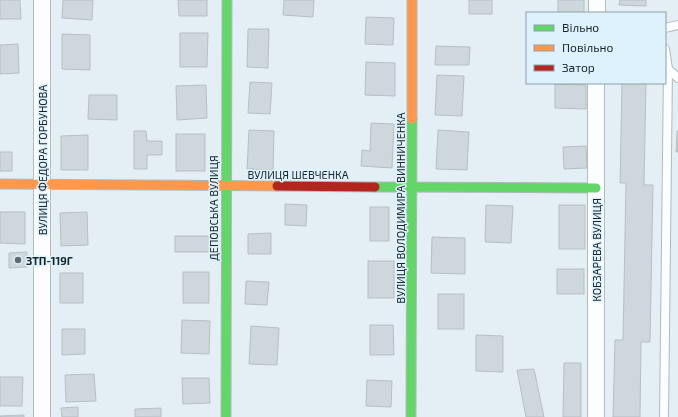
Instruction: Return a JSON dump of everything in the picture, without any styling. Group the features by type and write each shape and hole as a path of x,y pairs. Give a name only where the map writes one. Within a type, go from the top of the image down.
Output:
{"street":[{"name":"ВУЛИЦЯ ФЕДОРА ГОРБУНОВА","path":"42,0 42,417"},
{"name":"ДЕПОВСЬКА ВУЛИЦЯ","path":"226,417 225,186 227,0"},
{"name":"ВУЛИЦЯ ВОЛОДИМИРА ВИННИЧЕНКА","path":"411,417 413,185 412,0"},
{"path":"597,0 597,12"},
{"name":"КОБЗАРЕВА ВУЛИЦЯ","path":"596,84 596,417"},
{"name":"ВУЛИЦЯ ШЕВЧЕНКА","path":"0,184 225,186 413,185 596,188"}],"lane":[{"path":"666,28 678,24"},
{"path":"664,417 668,68 666,55"},
{"path":"668,68 678,78"}],"building":[{"path":"0,0 20,0 21,19 0,19"},
{"path":"63,0 93,0 92,20 62,18"},
{"path":"178,0 207,0 207,16 179,16"},
{"path":"284,0 314,0 313,17 283,15"},
{"path":"469,0 492,0 492,14 469,14"},
{"path":"558,0 584,0 584,12 558,12"},
{"path":"620,0 646,0 646,6 619,5"},
{"path":"366,17 394,18 393,45 365,44"},
{"path":"248,29 269,29 268,68 247,67"},
{"path":"180,33 208,33 207,67 180,67"},
{"path":"62,34 90,35 90,70 62,69"},
{"path":"18,44 19,73 0,74 0,45"},
{"path":"436,46 470,47 469,65 435,65"},
{"path":"366,62 395,63 395,96 365,95"},
{"path":"437,75 464,76 462,116 435,115"},
{"path":"250,82 272,83 270,114 248,113"},
{"path":"555,84 586,85 586,109 555,108"},
{"path":"622,84 646,84 644,185 653,185 650,342 641,342 640,417 613,417 615,340 623,340 626,183 620,183"},
{"path":"206,85 207,118 177,120 176,86"},
{"path":"89,95 117,95 117,120 88,119"},
{"path":"371,123 394,124 392,168 361,166 362,150 370,151"},
{"path":"249,130 274,131 273,170 247,169"},
{"path":"438,130 469,132 467,170 436,169"},
{"path":"134,131 146,131 147,141 162,141 162,155 147,155 147,169 134,169"},
{"path":"677,131 678,152 676,152"},
{"path":"176,134 205,134 205,171 176,171"},
{"path":"88,135 88,170 61,170 61,136"},
{"path":"586,146 587,168 564,169 563,147"},
{"path":"0,152 12,152 12,171 0,171"},
{"path":"285,204 307,205 306,226 285,225"},
{"path":"486,205 513,206 511,243 485,242"},
{"path":"559,205 585,205 585,249 559,249"},
{"path":"370,207 389,207 389,241 370,241"},
{"path":"0,212 25,212 25,244 0,243"},
{"path":"87,212 88,245 61,246 60,213"},
{"path":"271,233 271,254 248,254 248,234"},
{"path":"175,236 212,236 212,252 175,252"},
{"path":"432,237 465,238 465,274 431,273"},
{"name":"ЗТП-119Г","path":"27,252 27,267 9,268 9,253"},
{"path":"368,261 394,261 394,298 368,298"},
{"path":"557,269 584,269 584,294 557,294"},
{"path":"183,272 209,272 209,303 183,303"},
{"path":"60,273 83,273 83,303 60,303"},
{"path":"246,281 269,282 267,305 245,304"},
{"path":"438,294 464,294 464,329 438,329"},
{"path":"182,320 210,321 209,354 181,353"},
{"path":"370,325 393,325 394,355 370,355"},
{"path":"251,326 279,328 277,365 249,364"},
{"path":"62,329 85,329 85,354 62,355"},
{"path":"476,335 503,336 503,372 476,371"},
{"path":"564,363 581,363 581,417 563,417"},
{"path":"534,369 544,417 526,417 517,370"},
{"path":"94,374 96,401 66,402 65,375"},
{"path":"0,377 23,377 22,406 0,406"},
{"path":"182,378 209,378 210,403 183,404"},
{"path":"367,380 392,381 391,407 366,406"},
{"path":"78,407 78,417 62,417 61,408"},
{"path":"161,408 161,417 135,417 135,409"},
{"path":"24,415 24,417 0,417 0,416"}],"traffic: fast":[{"path":"226,417 227,0"},
{"path":"411,417 412,119"},
{"path":"375,187 596,188"}],"traffic: slow":[{"path":"412,0 412,119"},
{"path":"0,184 277,186"}],"traffic: jam":[{"path":"277,186 375,187"}],"place":[{"name":"ЗТП-119Г","path":"18,260"}]}
